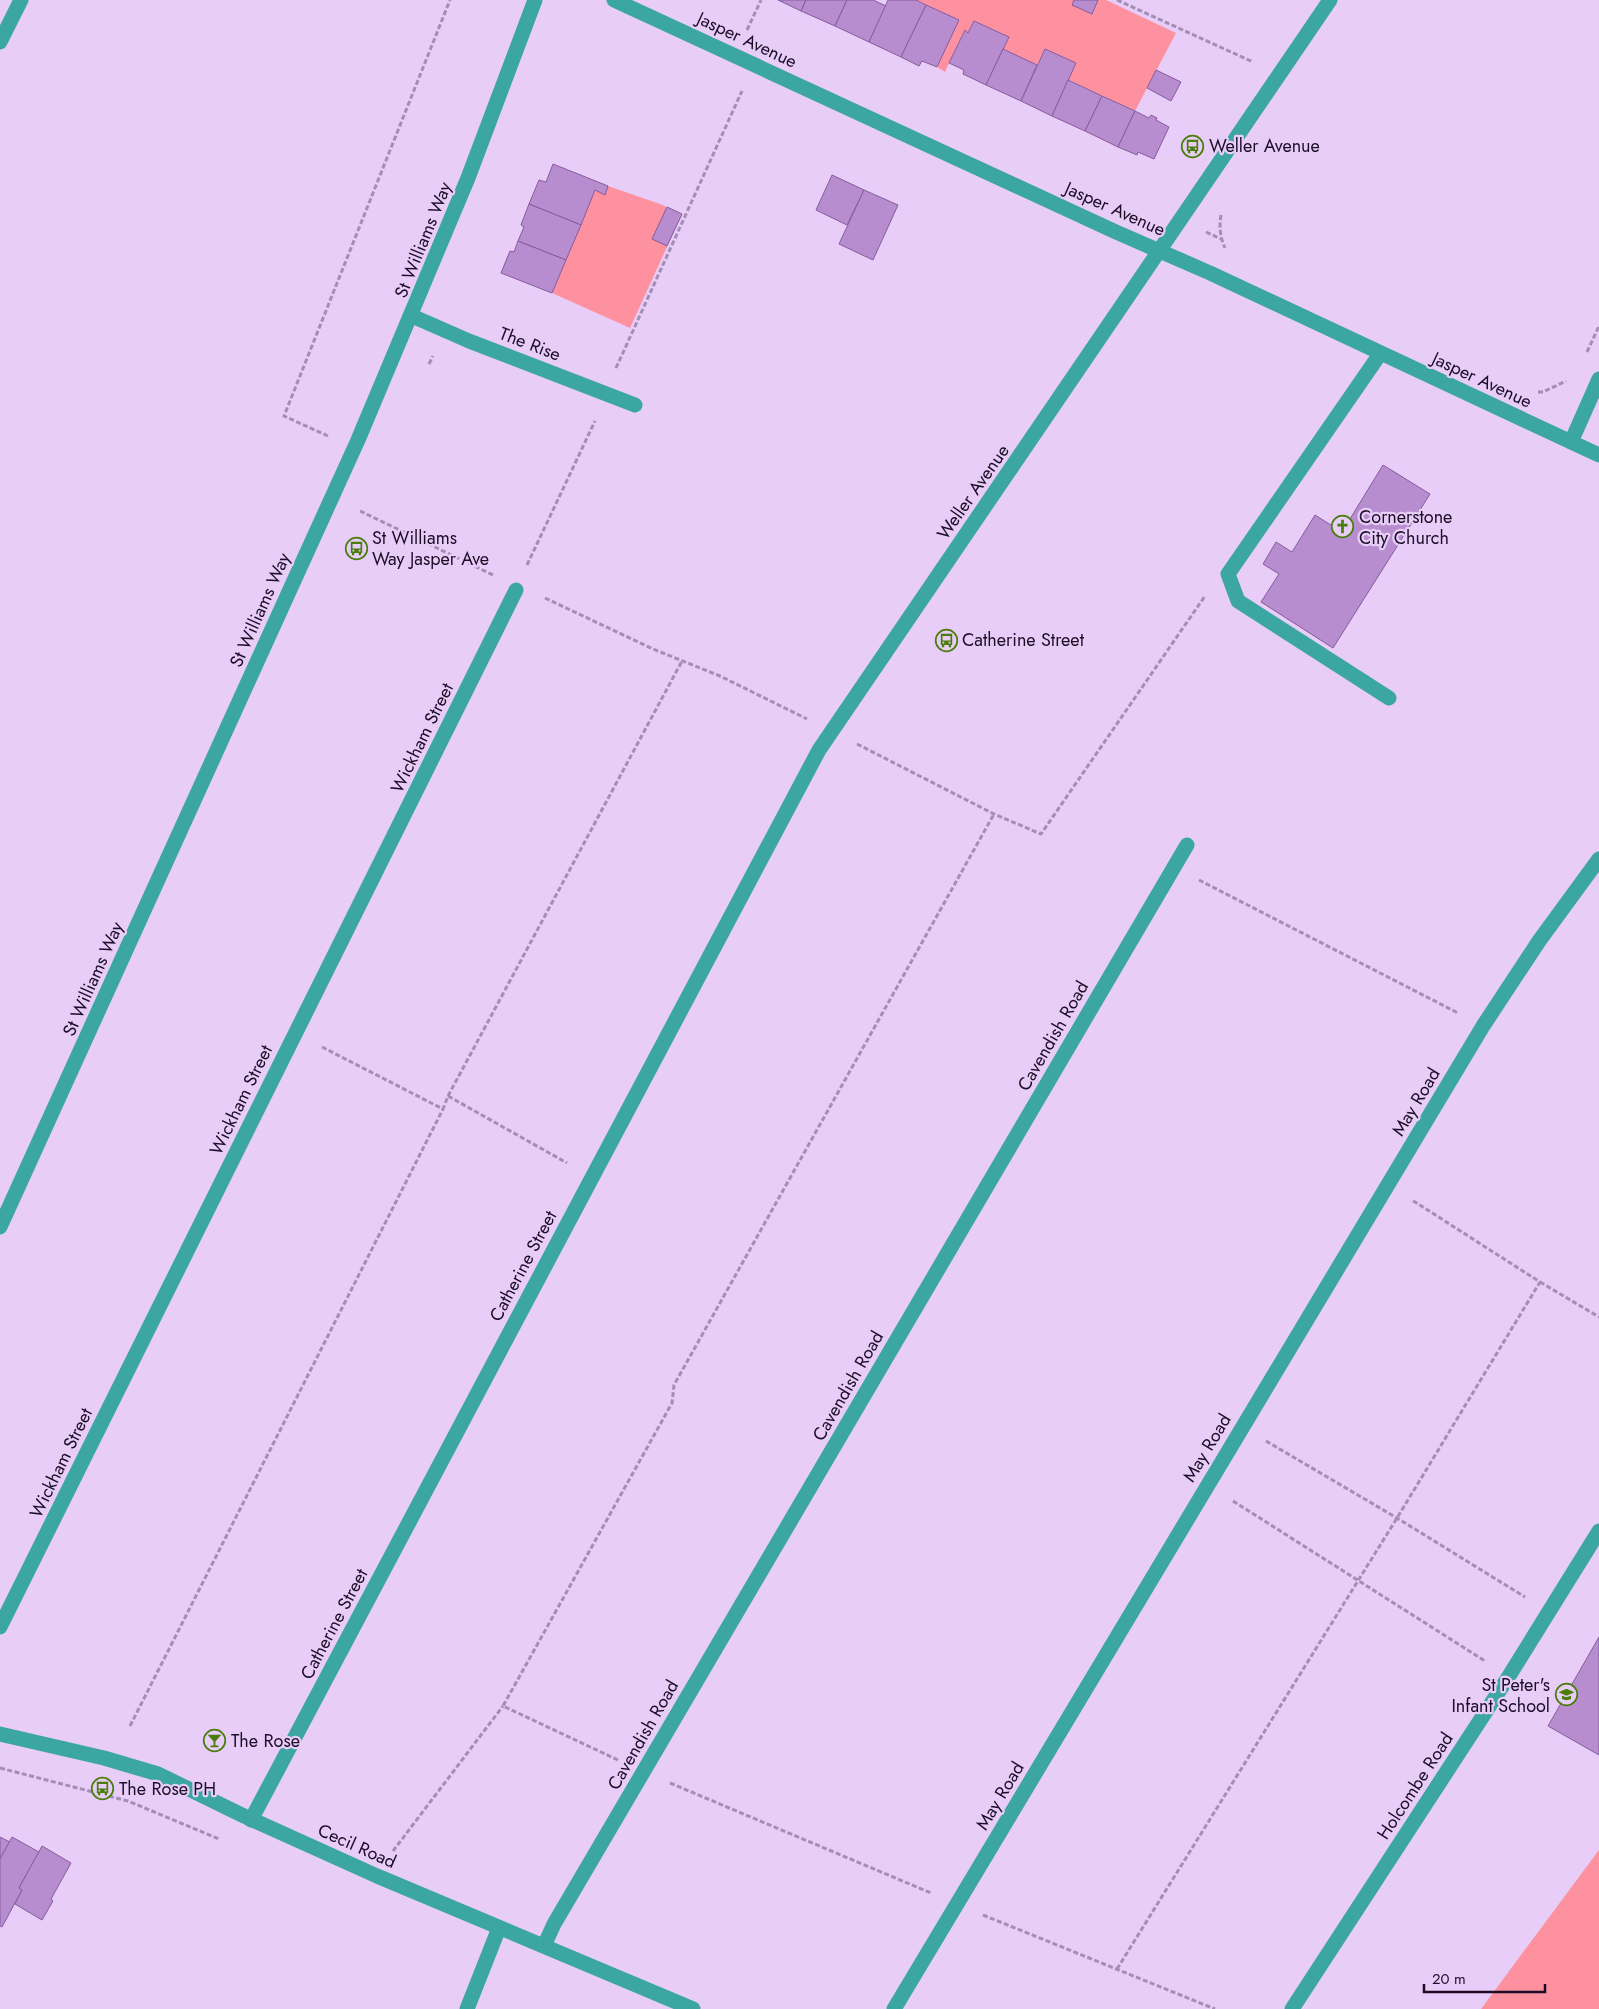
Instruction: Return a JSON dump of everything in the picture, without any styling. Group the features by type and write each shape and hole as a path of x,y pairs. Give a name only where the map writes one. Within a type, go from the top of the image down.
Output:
{"street":[{"path":"0,42 22,0"},
{"name":"St Williams Way","path":"0,1227 354,448 412,316 468,178 535,0"},
{"name":"Jasper Avenue","path":"614,0 1160,250 1599,455"},
{"name":"Weller Avenue","path":"832,731 1330,0"},
{"name":"The Rise","path":"412,316 478,344 636,405"},
{"path":"1380,354 1228,574 1238,601 1389,698"},
{"path":"1571,442 1599,379"},
{"name":"Wickham Street","path":"0,1627 516,590"},
{"name":"Catherine Street","path":"251,1820 810,765 832,731"},
{"name":"Cavendish Road","path":"544,1946 554,1924 1187,845"},
{"name":"May Road","path":"894,2009 1483,1026 1560,912 1599,859"},
{"name":"Holcombe Road","path":"1292,2009 1508,1676 1599,1531"},
{"name":"Cecil Road","path":"0,1734 104,1758 158,1774 251,1820 375,1875 694,2009"},
{"path":"467,2009 499,1928"}],"path":[{"path":"354,448 284,416 450,0"},
{"path":"1117,0 1255,63"},
{"path":"616,368 754,64"},
{"path":"1223,209 1219,225 1221,239 1229,256"},
{"path":"1586,355 1599,326"},
{"path":"1532,392 1543,392 1574,375"},
{"path":"525,569 596,419"},
{"path":"360,511 501,579"},
{"path":"536,594 613,632 720,676 994,814 1041,834 1205,596"},
{"path":"130,1726 448,1096 682,661"},
{"path":"375,1875 503,1706 672,1403 674,1385 994,814"},
{"path":"1174,868 1483,1026"},
{"path":"321,1046 442,1109"},
{"path":"448,1096 570,1164"},
{"path":"1388,1185 1540,1282 1599,1317"},
{"path":"1117,1969 1397,1518 1540,1282"},
{"path":"1242,1427 1397,1518 1549,1611"},
{"path":"1207,1485 1508,1676"},
{"path":"503,1706 643,1772 957,1904 1215,2009"},
{"path":"0,1768 128,1801 220,1840"}],"shaded area":[{"path":"916,0 1106,0 1176,33 1135,111 1068,80 1076,63 1045,49 1037,65 1003,49 1009,37 974,21 968,33 964,31 945,72 937,67 958,20"},
{"path":"608,186 660,204 682,214 630,328 552,293 595,190 605,195"},
{"path":"1599,1850 1599,2009 1481,2009"}],"building":[{"path":"778,0 806,0 801,11"},
{"path":"806,0 847,0 835,26 801,11"},
{"path":"847,0 873,0 886,6 869,42 835,26"},
{"path":"888,0 916,0 926,5 901,57 869,42"},
{"path":"1074,0 1098,0 1092,14 1072,5"},
{"path":"926,5 959,20 937,67 922,61 919,66 901,57"},
{"path":"974,21 1009,37 986,85 963,74 964,70 949,63 965,30 968,33"},
{"path":"1003,49 1037,65 1021,101 986,85"},
{"path":"1045,49 1076,63 1052,116 1021,101"},
{"path":"1156,70 1181,82 1171,101 1147,88"},
{"path":"1068,80 1102,96 1085,131 1052,116"},
{"path":"1102,96 1135,111 1118,147 1085,131"},
{"path":"1135,111 1149,118 1151,115 1169,127 1154,159 1138,152 1137,155 1118,147"},
{"path":"553,164 608,186 605,195 595,190 581,225 529,204 539,180 546,182"},
{"path":"832,175 864,190 847,225 816,210"},
{"path":"864,190 898,205 873,260 839,244"},
{"path":"529,204 581,225 566,260 518,241 524,227 521,225"},
{"path":"667,207 682,214 667,246 652,239"},
{"path":"518,241 566,260 552,293 501,273 510,251 514,252"},
{"path":"1383,465 1430,494 1333,648 1261,602 1279,574 1263,564 1276,542 1292,552 1315,515 1342,532"},
{"path":"1599,1637 1599,1755 1548,1726"},
{"path":"0,1837 10,1842 0,1859"},
{"path":"12,1837 39,1852 19,1888 22,1890 2,1927 0,1926 0,1859"},
{"path":"42,1846 71,1863 51,1899 53,1901 42,1920 15,1904 22,1890 19,1888"}],"place":[{"name":"Weller Avenue","path":"1193,146"},
{"name":"Cornerstone City Church","path":"1343,527"},
{"name":"St Williams Way Jasper Ave","path":"356,548"},
{"name":"Catherine Street","path":"946,640"},
{"name":"St Peter's Infant School","path":"1566,1695"},
{"name":"The Rose","path":"215,1741"},
{"name":"The Rose PH","path":"103,1789"}]}
